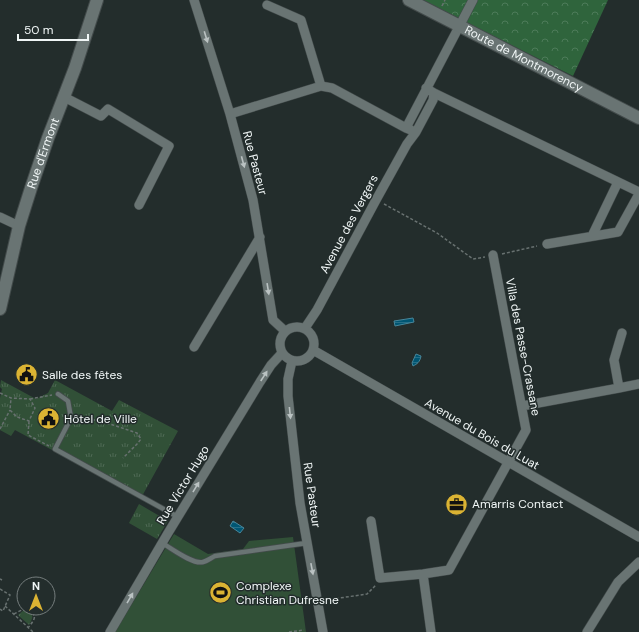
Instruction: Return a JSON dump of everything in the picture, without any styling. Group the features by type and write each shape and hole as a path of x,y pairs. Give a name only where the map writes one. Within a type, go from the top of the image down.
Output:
{"street":[{"name":"Rue d'Ermont","path":"0,309 19,226 40,160 75,68 97,0"},
{"name":"Rue Pasteur","path":"194,0 230,114 253,200 273,320 285,331"},
{"name":"Route de Montmorency","path":"409,0 639,118"},
{"name":"Avenue des Vergers","path":"406,128 430,90 459,26 473,0"},
{"path":"267,5 301,20 321,86"},
{"path":"230,114 321,86 332,88 416,132"},
{"path":"430,90 639,193 618,232 547,244"},
{"name":"Avenue des Vergers","path":"305,328 317,310 376,200 433,100 430,90"},
{"path":"64,97 101,116 108,109 169,146 139,205"},
{"path":"592,236 618,182"},
{"path":"0,217 19,226"},
{"path":"194,347 260,238"},
{"name":"Villa des Passe-Crassane","path":"423,574 449,570 526,430 522,406 488,256"},
{"path":"290,328 305,328 309,331 314,340 313,350 307,358 302,361 292,361 282,354 280,349 279,344 282,335 290,328"},
{"path":"619,388 614,360 622,332"},
{"name":"Avenue du Bois du Luat","path":"313,350 639,537"},
{"name":"Rue Victor Hugo","path":"110,632 162,542 260,382 271,365 282,354"},
{"name":"Rue Pasteur","path":"292,361 288,380 288,396 300,503 323,632"},
{"path":"522,406 639,384"},
{"path":"371,521 380,578 423,574 431,632"},
{"path":"586,632 618,582 639,562"}],"lane":[{"path":"58,394 68,401 71,418 55,449 178,517"},
{"path":"162,542 191,560 197,562 202,562 214,556 307,543"}],"path":[{"path":"376,200 437,233 473,259 547,244"},
{"path":"0,393 11,398 30,399 58,394"},
{"path":"0,429 10,410 11,398"},
{"path":"30,399 35,408 29,421 28,435 55,449"},
{"path":"10,410 17,417 29,421"},
{"path":"71,418 95,420 137,433 141,439 123,458"},
{"path":"318,602 367,594 375,587 380,578"},
{"path":"0,589 10,595 3,611 0,609"},
{"path":"5,606 33,632"},
{"path":"14,614 26,609 31,611 34,616 34,620 28,628"},
{"path":"289,632 304,630"}],"green space":[{"path":"421,0 608,0 573,76"},
{"path":"1,380 36,399 48,393 55,380 112,411 119,400 178,431 141,498 15,430 11,436 0,430"},
{"path":"139,504 168,521 157,539 129,523"},
{"name":"Complexe Christian Dufresne","path":"174,534 208,554 243,549 249,541 293,537 306,632 115,632"},
{"path":"19,616 32,616 29,625"}],"water":[{"path":"413,318 414,322 395,326 394,321"},
{"path":"416,354 421,356 421,358 413,366 412,363"},
{"path":"233,521 244,528 240,533 230,526"}],"place":[{"name":"Salle des fêtes","path":"26,375"},
{"name":"Hôtel de Ville","path":"48,419"},
{"name":"Amarris Contact","path":"456,504"},
{"name":"Complexe Christian Dufresne","path":"220,593"}]}
